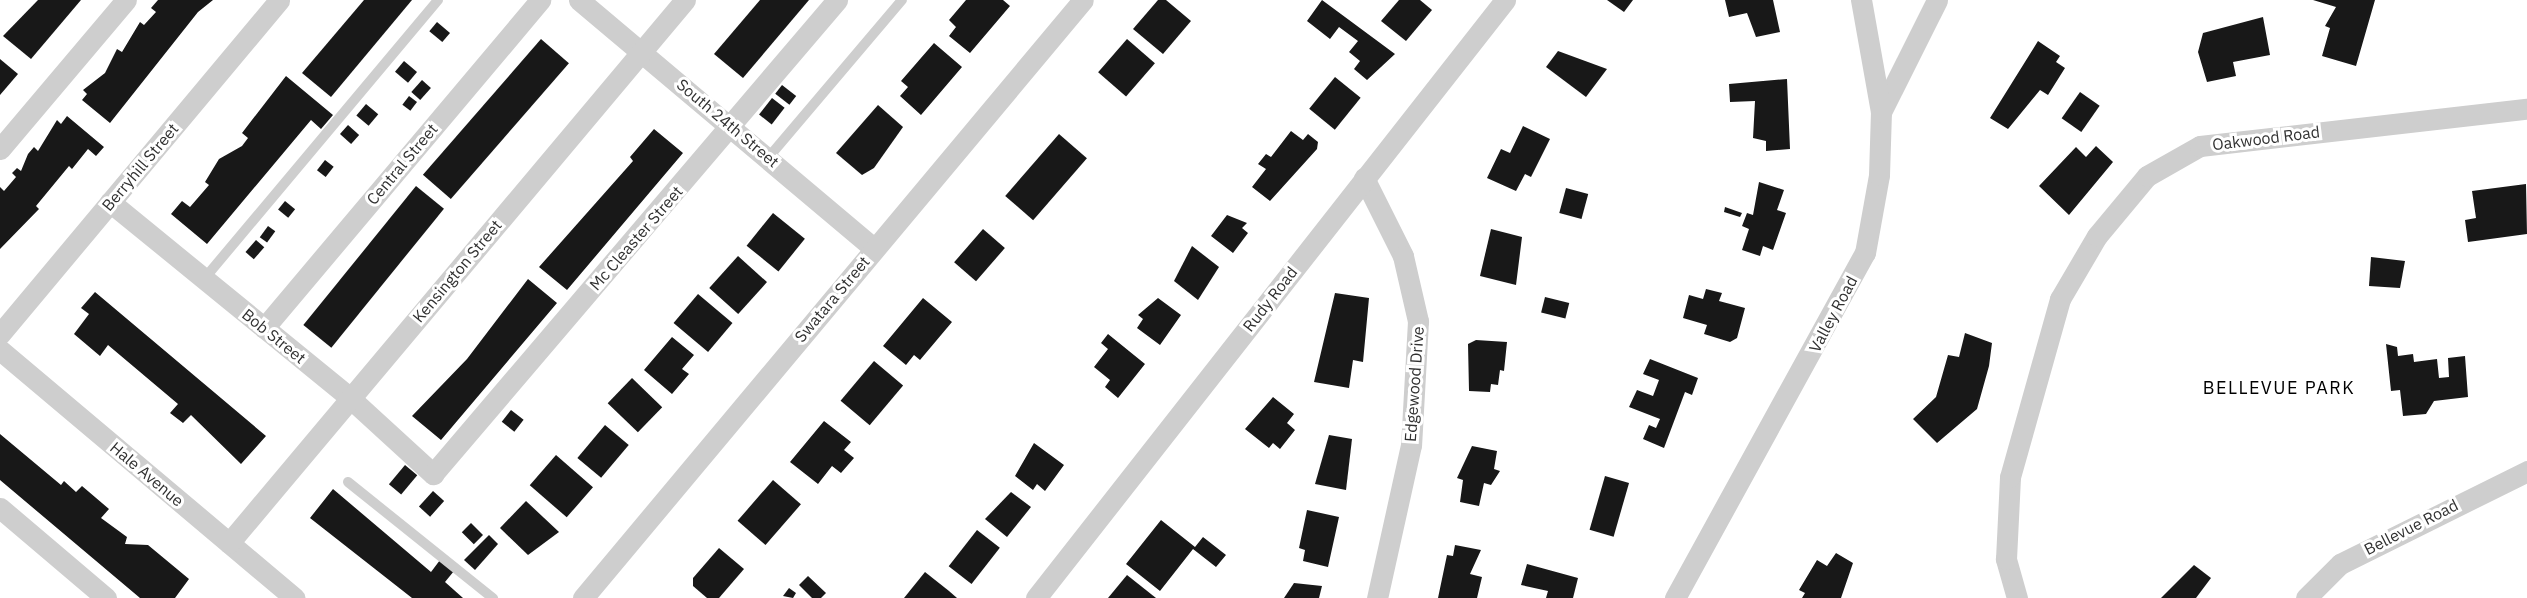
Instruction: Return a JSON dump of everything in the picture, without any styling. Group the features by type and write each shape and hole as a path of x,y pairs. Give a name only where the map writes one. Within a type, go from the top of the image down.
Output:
{"street":[{"path":"0,149 126,0"},
{"name":"Berryhill Street","path":"0,334 279,0"},
{"name":"Central Street","path":"264,328 540,0"},
{"name":"South 24th Street","path":"579,0 732,125 874,248"},
{"name":"Kensington Street","path":"229,543 685,0"},
{"name":"Mc Cleaster Street","path":"433,474 837,0"},
{"name":"Swatara Street","path":"583,598 1083,0"},
{"name":"Rudy Road","path":"1035,598 1505,0"},
{"name":"Valley Road","path":"1675,598 1865,253 1879,176 1881,112 1861,0"},
{"path":"1881,112 1937,0"},
{"name":"Oakwood Road","path":"2017,598 2006,559 2010,477 2060,299 2097,236 2147,176 2200,146 2527,109"},
{"name":"Edgewood Drive","path":"1364,178 1403,256 1418,321 1411,445 1377,598"},
{"name":"Bob Street","path":"110,202 350,398 433,474"},
{"name":"Hale Avenue","path":"0,350 295,598"},
{"name":"Bellevue Road","path":"2306,598 2340,564 2527,471"},
{"path":"0,508 106,598"}],"lane":[{"path":"204,279 438,0"},
{"path":"768,158 902,0"},
{"path":"348,482 494,598"}],"building":[{"path":"38,0 81,0 31,59 3,36"},
{"path":"158,0 213,0 198,12 110,123 82,100 87,94 83,90 105,73 117,49 122,52 140,22 144,25 156,12 151,8"},
{"path":"364,0 412,0 331,97 302,73"},
{"path":"760,0 809,0 743,78 714,54"},
{"path":"966,0 1003,0 1010,6 970,53 949,36 956,27 949,20"},
{"path":"1158,0 1166,0 1191,21 1163,54 1133,29"},
{"path":"1322,0 1395,54 1367,80 1354,69 1360,61 1349,52 1358,41 1339,27 1330,39 1307,21"},
{"path":"1399,0 1420,0 1432,10 1406,41 1381,21"},
{"path":"1607,0 1633,0 1624,12"},
{"path":"1725,0 1773,0 1780,32 1756,37 1747,13 1729,17"},
{"path":"2313,0 2375,0 2356,66 2322,56 2330,28 2325,26 2336,7"},
{"path":"2263,17 2270,55 2233,62 2236,76 2207,82 2198,52 2203,33"},
{"path":"437,22 450,33 442,42 429,31"},
{"path":"541,39 569,63 451,199 423,175"},
{"path":"1127,39 1155,63 1126,96 1098,72"},
{"path":"2038,41 2060,56 2056,62 2065,68 2048,95 2040,90 2008,129 1990,118"},
{"path":"934,43 962,67 921,115 900,96 908,87 901,81"},
{"path":"1558,51 1607,69 1586,97 1546,67"},
{"path":"0,59 18,74 0,95"},
{"path":"404,61 417,72 408,83 395,72"},
{"path":"286,76 333,115 321,129 311,120 207,244 171,214 182,201 190,207 209,185 205,182 219,159 242,146 248,138 242,133"},
{"path":"1335,77 1361,98 1335,130 1309,109"},
{"path":"1787,79 1790,149 1766,151 1766,141 1753,138 1755,101 1730,102 1729,84"},
{"path":"422,80 431,88 420,100 411,92"},
{"path":"782,85 796,96 789,105 775,94"},
{"path":"2080,92 2100,106 2081,132 2062,118"},
{"path":"409,96 417,102 410,111 402,105"},
{"path":"772,98 785,108 772,124 759,115"},
{"path":"366,104 378,114 369,126 356,115"},
{"path":"878,105 903,127 874,168 862,175 836,153"},
{"path":"67,116 104,147 96,156 88,149 72,169 69,166 36,206 39,209 0,249 0,187 4,191 16,177 12,173 17,168 21,171 28,154 34,147 38,151 57,120 61,124"},
{"path":"348,125 359,135 351,144 340,134"},
{"path":"1523,126 1550,139 1531,177 1525,174 1516,191 1487,178 1501,149 1510,153"},
{"path":"654,129 683,153 567,290 539,267 633,161 630,157"},
{"path":"1291,131 1303,140 1308,134 1318,142 1317,149 1270,201 1252,187 1266,169 1258,164 1266,154 1271,157"},
{"path":"1059,134 1087,158 1033,220 1005,196"},
{"path":"2096,146 2113,162 2069,215 2039,186 2076,147 2086,157"},
{"path":"325,160 334,167 326,177 317,170"},
{"path":"1759,182 1784,190 1777,210 1786,213 1773,250 1763,246 1760,256 1742,250 1749,229 1742,226 1747,213 1753,215"},
{"path":"2526,184 2527,234 2468,242 2465,220 2476,218 2472,191"},
{"path":"416,186 444,209 331,348 303,325"},
{"path":"1566,188 1588,194 1581,219 1559,213"},
{"path":"285,201 295,209 288,218 278,210"},
{"path":"1725,207 1742,213 1740,217 1724,212"},
{"path":"773,213 805,239 778,271 747,246"},
{"path":"1227,215 1247,223 1242,228 1248,233 1233,253 1211,236"},
{"path":"268,226 275,231 267,243 260,237"},
{"path":"983,229 1005,248 976,281 954,262"},
{"path":"1491,229 1522,237 1516,285 1480,276"},
{"path":"256,240 264,247 254,259 246,252"},
{"path":"1192,246 1219,267 1198,300 1174,281"},
{"path":"738,256 767,282 738,314 709,288"},
{"path":"2371,257 2405,261 2400,288 2369,286"},
{"path":"528,279 557,303 441,440 412,416 467,359"},
{"path":"1706,289 1722,293 1719,301 1745,308 1737,338 1730,342 1704,334 1707,325 1683,318 1689,295 1703,299"},
{"path":"95,292 266,436 241,464 191,415 183,423 170,413 178,404 108,345 100,356 74,334 89,314 81,308"},
{"path":"1335,293 1369,298 1363,362 1353,360 1349,388 1314,382"},
{"path":"698,294 732,323 708,352 674,323"},
{"path":"1545,297 1569,303 1565,319 1541,313"},
{"path":"923,298 952,322 920,360 914,355 906,365 883,346"},
{"path":"1158,298 1181,315 1160,345 1137,328 1143,319 1138,315"},
{"path":"1965,333 1992,343 1989,366 1977,409 1937,443 1913,419 1936,397 1948,355 1959,357"},
{"path":"1108,334 1145,364 1118,398 1105,387 1110,380 1094,367 1108,349 1101,343"},
{"path":"672,337 694,355 682,369 689,374 672,394 644,370"},
{"path":"1476,340 1507,342 1504,371 1500,370 1498,385 1491,384 1490,392 1469,391 1468,344"},
{"path":"2386,344 2397,347 2398,356 2413,354 2414,362 2437,359 2439,378 2449,377 2448,358 2465,356 2468,397 2434,401 2426,414 2403,416 2400,390 2391,391"},
{"path":"1650,359 1698,378 1692,395 1685,392 1664,448 1643,439 1649,425 1656,428 1660,419 1629,407 1637,390 1653,396 1659,380 1643,374"},
{"path":"874,361 903,385 870,425 841,401"},
{"path":"632,378 662,407 638,432 608,403"},
{"path":"1273,397 1294,414 1287,423 1295,430 1280,449 1273,443 1269,448 1245,429"},
{"path":"511,410 524,420 514,432 502,422"},
{"path":"824,421 851,442 844,450 854,458 841,473 832,466 818,484 790,462"},
{"path":"605,425 629,445 601,478 577,458"},
{"path":"0,434 61,485 64,481 76,492 82,486 109,509 101,518 127,537 125,544 148,545 189,579 175,598 140,598 0,480"},
{"path":"1329,435 1352,439 1346,490 1315,484"},
{"path":"1034,443 1064,465 1045,491 1037,484 1033,490 1015,476"},
{"path":"1472,446 1497,451 1494,469 1500,471 1491,485 1484,483 1479,506 1460,502 1463,480 1457,478"},
{"path":"556,455 593,487 567,517 530,485"},
{"path":"405,465 417,475 401,494 389,484"},
{"path":"1605,476 1629,483 1614,537 1590,530"},
{"path":"773,480 801,504 765,545 738,521"},
{"path":"333,489 431,572 440,560 454,571 445,582 463,598 412,598 310,518"},
{"path":"433,491 444,501 430,517 419,507"},
{"path":"1011,492 1031,507 1007,537 985,519"},
{"path":"526,501 559,532 528,555 500,528"},
{"path":"1307,510 1339,517 1328,567 1303,561 1305,550 1299,548"},
{"path":"1161,520 1195,547 1203,537 1226,555 1216,567 1193,549 1160,591 1126,564"},
{"path":"471,523 483,535 474,544 462,532"},
{"path":"977,530 1000,548 972,584 949,566"},
{"path":"489,535 498,544 475,570 464,560"},
{"path":"1455,545 1481,550 1470,574 1482,577 1477,598 1438,598 1447,555 1453,556"},
{"path":"719,548 744,569 719,598 707,598 693,586 693,578"},
{"path":"1836,553 1853,563 1841,598 1802,598 1805,593 1799,590 1817,560 1827,566"},
{"path":"1527,564 1578,578 1573,598 1546,598 1548,591 1521,585"},
{"path":"2194,565 2211,578 2196,598 2161,598"},
{"path":"925,572 949,591 957,598 904,598"},
{"path":"1127,575 1156,598 1108,598"},
{"path":"808,576 826,593 821,598 812,598 799,585"},
{"path":"1294,583 1322,586 1319,598 1284,598"},
{"path":"789,588 796,593 793,598 783,596"}],"district":[{"name":"BELLEVUE PARK","path":"2279,388"}]}
